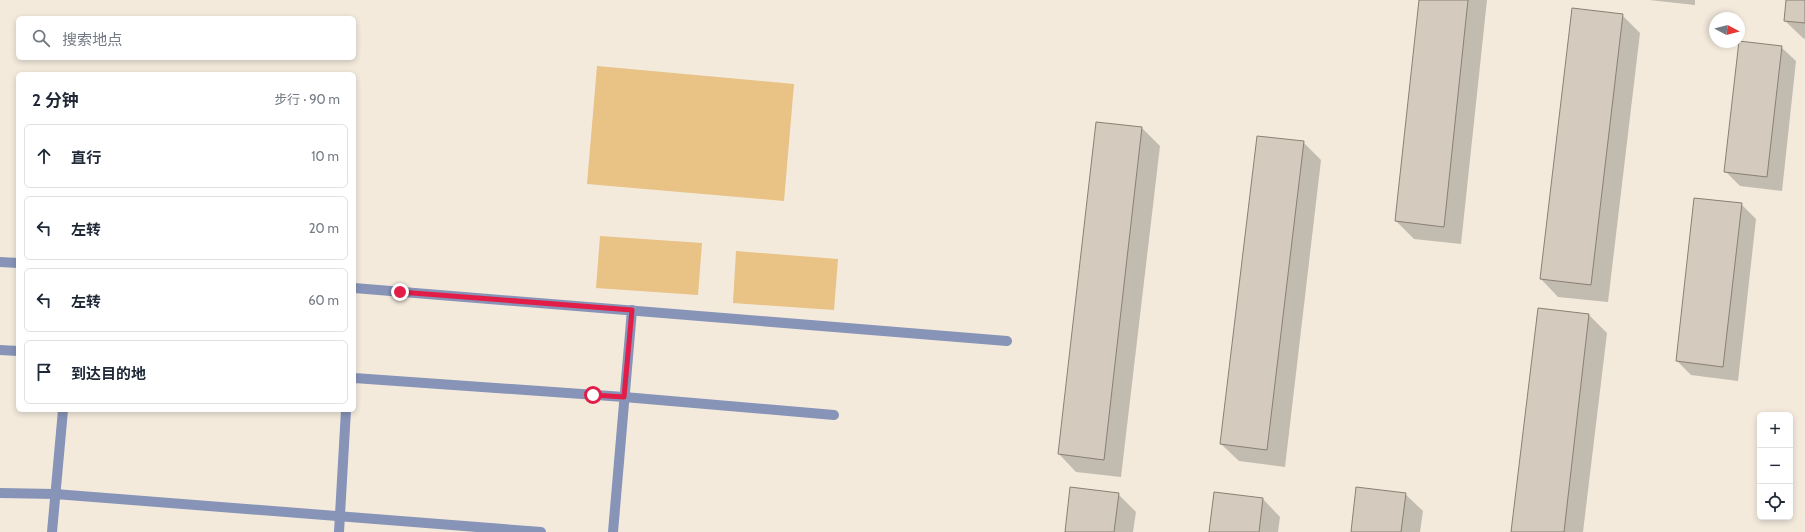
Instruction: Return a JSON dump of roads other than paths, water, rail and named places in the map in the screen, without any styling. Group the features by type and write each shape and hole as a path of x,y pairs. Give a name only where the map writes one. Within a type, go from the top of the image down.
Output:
{"street":[{"path":"0,262 16,263"},
{"path":"356,288 1007,341"},
{"path":"613,532 632,310"},
{"path":"0,350 16,351"},
{"path":"356,378 624,397 834,415"},
{"path":"52,532 63,412"},
{"path":"339,532 346,412"},
{"path":"0,494 55,494 541,532"}]}
